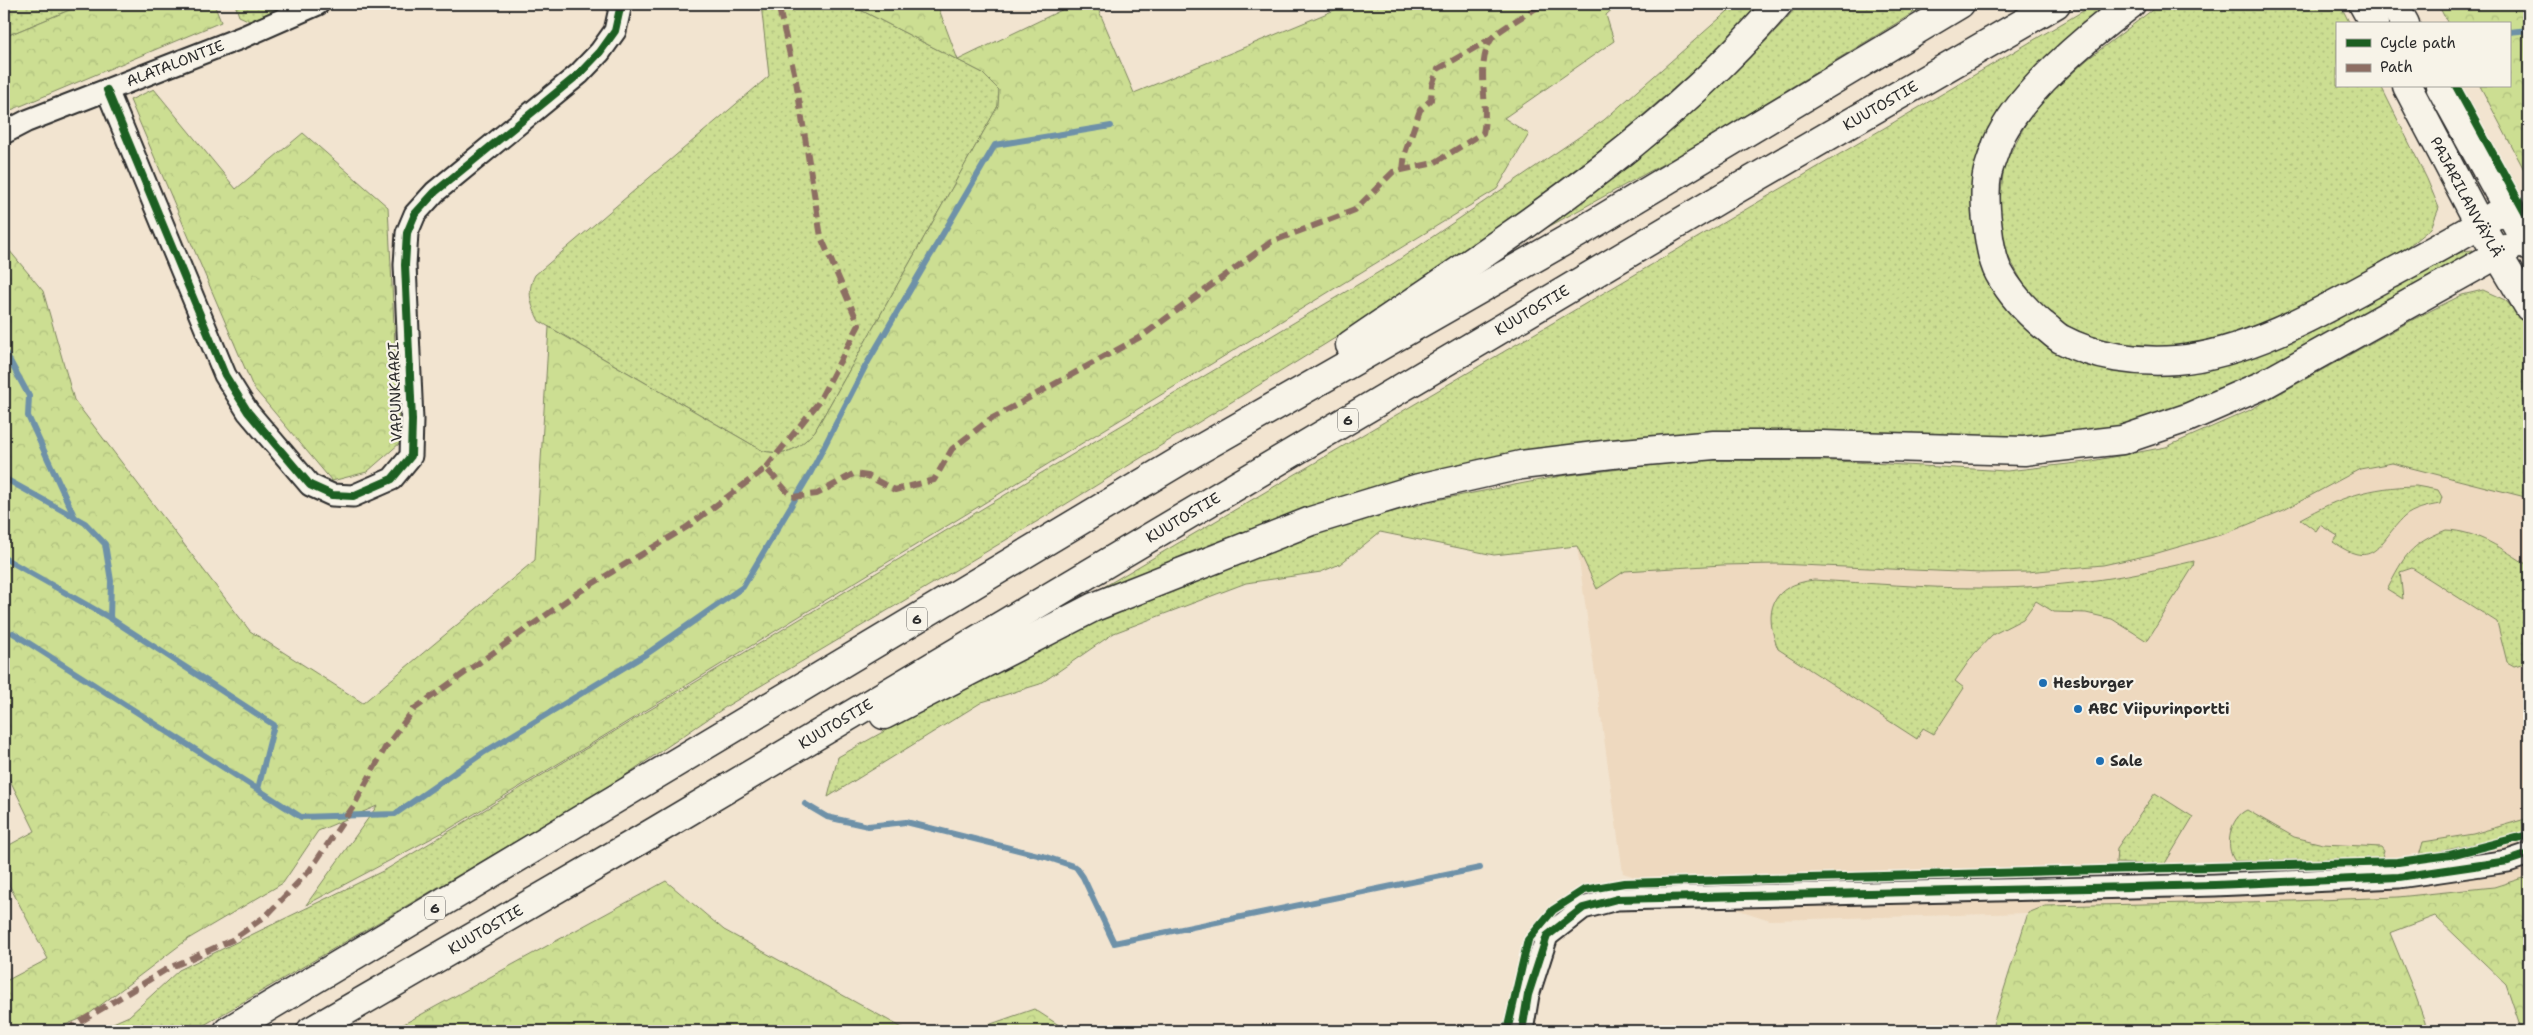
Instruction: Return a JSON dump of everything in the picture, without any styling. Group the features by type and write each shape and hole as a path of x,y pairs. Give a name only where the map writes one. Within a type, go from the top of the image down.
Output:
{"main road":[{"path":"1193,453 1501,242 1600,169 1697,88 1747,40 1778,4"},
{"name":"6","path":"228,1031 1193,453 1580,232 1960,4"},
{"name":"KUUTOSTIE","path":"311,1031 642,839 1720,199 2056,4"},
{"path":"2131,4 2058,64 2008,122 1987,176 1987,225 1998,272 2025,310 2060,339 2096,352 2128,360 2175,360 2214,354 2260,339 2342,300 2480,225 2508,207"},
{"path":"2363,4 2373,22"},
{"path":"2394,4 2404,22"},
{"name":"PAJARILANVÄYLÄ","path":"2408,88 2480,225 2529,307"},
{"name":"PAJARILANVÄYLÄ","path":"2441,88 2527,243"},
{"path":"642,839 1094,607 1311,521 1419,488 1521,465 1612,454 1714,445 1822,445 2024,451 2122,440 2187,418 2263,384 2498,254 2527,243"}],"street":[{"name":"ALATALONTIE","path":"4,133 27,121 243,37 318,4"},
{"name":"VAPUNKAARI","path":"107,90 225,374 248,412 310,485 332,495 353,496 392,479 411,456 412,420 405,265 407,233 415,214 434,192 579,74 600,52 615,31 621,4"},
{"path":"1522,1031 1528,994 1547,936 1583,908 1617,899 2215,885 2399,878 2508,861 2529,854"}],"shaded area":[{"name":"ABC Viipurinportti","path":"2529,403 2529,876 2494,887 2398,897 2045,906 2028,913 1770,920 1623,873 1577,546"}],"green space":[{"path":"4,4 84,4 4,37"},
{"path":"84,4 214,4 221,22 4,113 4,37"},
{"path":"235,4 287,4 250,21 239,16"},
{"path":"761,4 849,4 981,72 999,90 998,106 815,431 798,447 780,453 763,451 539,321 530,293 535,275 769,76"},
{"path":"849,4 937,4 958,60 1074,4 1096,4 1134,93 1349,4 1618,4 1606,15 1614,41 1504,118 1529,134 1497,189 449,829 306,905 377,806 318,831 283,883 188,939 85,1017 50,1031 4,1031 4,982 48,959 6,879 4,880 4,848 35,831 4,768 4,244 43,291 74,400 250,631 363,703 535,560 549,327 763,451 780,453 792,450 798,447 815,431 998,106 999,90 981,72"},
{"path":"1736,4 1759,4 1723,45 1618,137 1472,247 1387,306 1058,509 727,706 608,787 194,1031 95,1031 129,1016 179,970 387,869 1033,478 1394,263 1604,120"},
{"path":"1799,4 1928,4 1685,152 1517,244 1630,162 1666,133 1735,72"},
{"path":"2095,4 2115,4 2070,39 2021,83 2012,94 1979,148 1974,181 1973,206 1977,245 1990,280 2008,309 2033,334 2062,353 2096,367 2132,374 2171,375 2208,370 2246,359 2283,344 2464,251 2473,250 2470,257 2271,368 2163,415 2101,431 2039,439 1694,433 1596,441 1501,456 1301,510 1188,553 1073,605"},
{"path":"2160,4 2340,4 2349,22 2336,22 2336,88 2382,88 2427,179 2439,208 2431,228 2394,258 2264,325 2234,337 2154,349 2108,344 2055,320 2029,294 2007,254 1999,210 2004,165 2034,108 2088,59"},
{"path":"2438,4 2529,4 2529,179 2481,88 2510,88 2510,22 2447,22"},
{"path":"154,89 236,189 303,133 388,207 400,443 367,472 332,481 253,387 130,100"},
{"path":"2483,290 2505,300 2529,326 2529,498 2392,463 2360,469 2284,510 2227,533 2154,554 2103,565 2027,572 1981,573 1777,564 1722,565 1625,571 1597,589 1577,546 1494,555 1380,532 1340,564 1321,572 1246,583 1114,633 1040,684 982,702 828,797 838,757 958,690 1097,620 1227,567 1346,524 1442,499 1561,476 1697,460 1836,461 2007,471 2086,462 2166,447 2248,411 2416,318 2462,295"},
{"path":"2416,486 2438,490 2442,497 2440,504 2421,508 2408,514 2375,550 2368,554 2347,551 2333,542 2338,536 2320,525 2316,531 2300,519 2342,499 2370,491"},
{"path":"2446,530 2479,537 2529,566 2529,662 2514,666 2507,662 2497,622 2412,568 2400,572 2403,599 2387,589 2409,552 2434,535"},
{"path":"2194,561 2193,567 2147,641 2112,619 2086,613 2054,612 2036,601 2023,619 1992,635 1974,654 1955,681 1964,688 1934,734 1923,728 1917,739 1778,649 1771,623 1771,612 1774,602 1780,594 1799,583 1814,580 1937,587 2033,587 2141,573"},
{"path":"2155,793 2193,817 2164,865 2116,863 2117,848"},
{"path":"2247,810 2294,837 2323,844 2381,847 2384,851 2382,858 2235,861 2230,848 2230,833 2236,819"},
{"path":"2529,818 2529,830 2515,835 2419,856 2423,842 2473,834"},
{"path":"2529,876 2529,1031 2522,1031 2506,984 2435,916 2390,933 2428,1031 1991,1031 2028,913 2045,906 2398,897 2494,887"},
{"path":"666,881 724,930 908,1031 391,1031"},
{"path":"1034,1009 1068,1031 971,1031"}],"waterway":[{"path":"2510,32 2529,30"},
{"path":"13,633 301,817 395,814 483,753 648,653 743,587 811,472 865,367 995,145 1111,126"},
{"path":"4,350 29,396 28,416 75,518"},
{"path":"4,478 85,523 105,544 111,581 110,618"},
{"path":"4,558 110,618 274,725 258,789"},
{"path":"805,804 827,817 868,826 906,822 1046,857 1076,867 1083,877 1114,943 1480,868"}],"marked path":[{"path":"766,468 818,403 859,325 821,237 796,81 778,4"},
{"path":"65,1031 167,969 232,940 267,915 310,870 353,807 385,748 414,709 577,593 687,527 766,468 792,497 817,494 853,474 868,476 895,490 934,480 952,449 989,420 1142,336 1271,242 1355,210 1393,172 1434,163 1483,133 1485,122 1484,60 1492,38 1543,4"},
{"path":"1403,170 1405,153 1420,110 1431,100 1432,85 1438,69 1492,38"}],"cycle path":[{"path":"107,90 225,375 248,412 310,485 332,495 353,496 392,479 411,456 412,420 405,265 407,233 415,214 435,192 579,74 600,52 615,31 621,4"},
{"path":"2457,88 2529,220"},
{"path":"1507,1031 1528,940 1553,910 1584,890 1624,883 2398,862 2450,855 2529,835"},
{"path":"1522,1031 1528,995 1547,936 1583,908 1617,899 2215,885 2399,877 2508,861 2529,854"}],"place":[{"name":"Hesburger","path":"2043,683"},
{"name":"ABC Viipurinportti","path":"2078,709"},
{"name":"Sale","path":"2100,761"}]}
